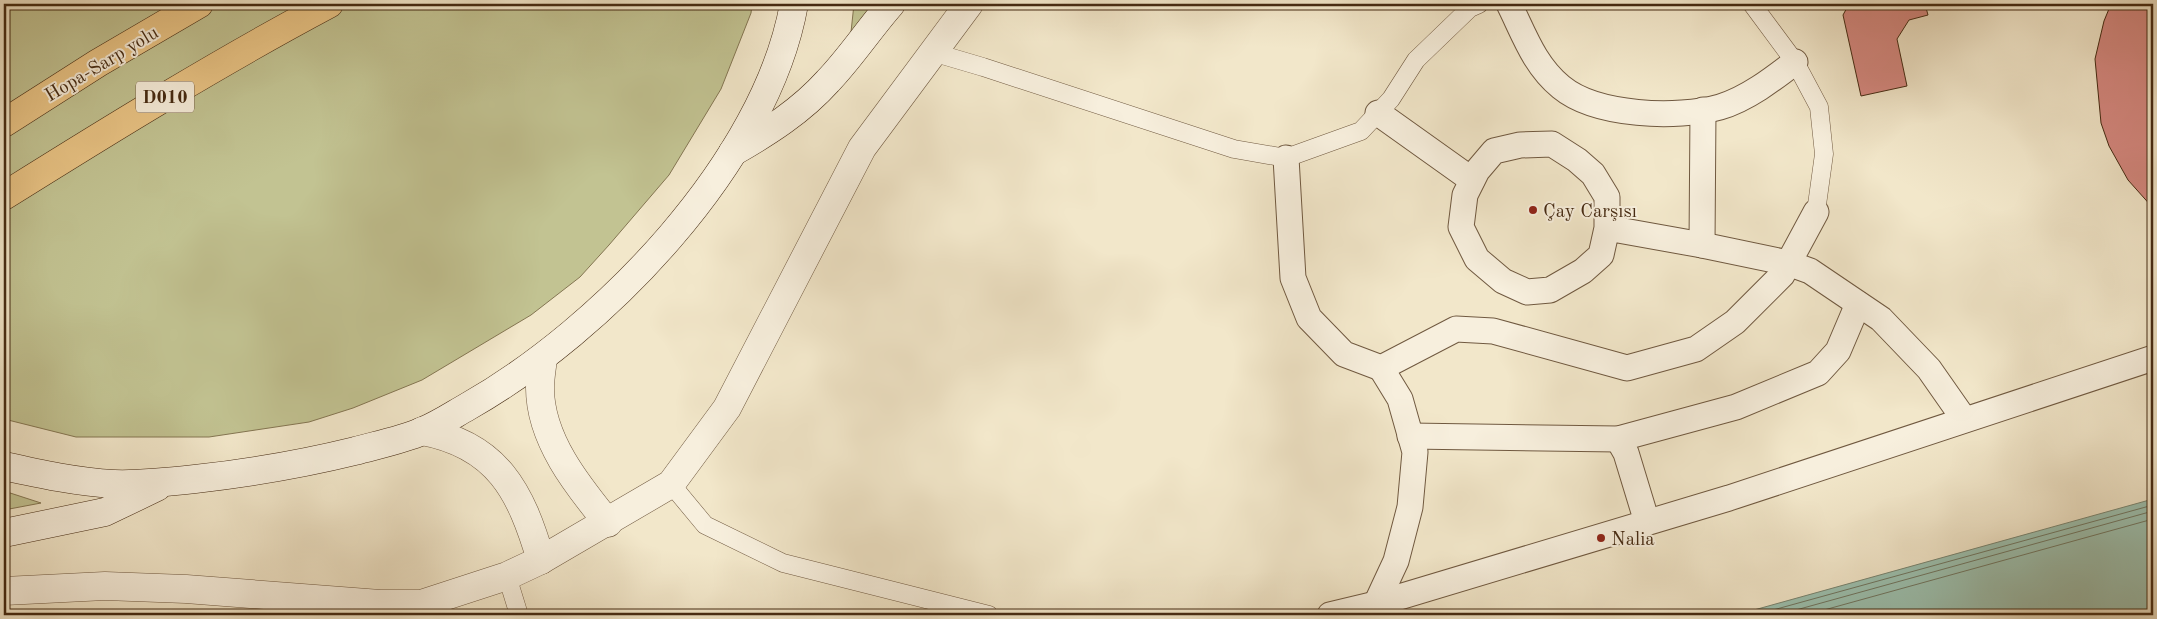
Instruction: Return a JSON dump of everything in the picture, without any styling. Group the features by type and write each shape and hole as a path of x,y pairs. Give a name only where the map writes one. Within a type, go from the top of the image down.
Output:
{"highway":[{"name":"Hopa-Sarp yolu","path":"4,123 98,63 199,4"},
{"name":"D010","path":"4,196 134,114 329,4"}],"street":[{"path":"4,466 59,478 114,484 169,482 242,474 312,462 422,431 488,395 543,358 606,304 665,244 704,194 732,153 756,110 776,67 791,22 794,4"},
{"path":"732,153 770,131 802,106 829,81 868,29 891,4"},
{"path":"4,591 105,586 380,604 420,604 507,576 541,560 608,523 672,484 727,408 862,148 969,4"},
{"path":"1509,4 1535,59 1562,88 1592,104 1624,111 1677,114 1721,106 1766,84 1795,62"},
{"path":"1702,245 1704,110"},
{"path":"1378,113 1472,180"},
{"path":"1552,144 1577,160 1593,174 1606,197 1607,228 1601,255 1583,271 1550,290 1527,292 1502,281 1477,259 1461,227 1465,195 1477,171 1494,151 1520,145 1552,144"},
{"path":"1286,158 1292,278 1309,318 1344,354 1381,368 1400,399 1415,452 1410,507 1396,561 1376,604"},
{"path":"1381,368 1456,329 1493,331 1628,368 1696,349 1735,322 1782,275 1816,212"},
{"path":"1607,228 1788,263 1810,271 1881,319 1929,368 1964,419"},
{"path":"1410,436 1618,440 1736,407 1818,373 1838,351 1858,304"},
{"path":"543,358 540,388 543,412 550,435 574,478 608,523"},
{"path":"1330,615 1376,604 1729,498 2153,358"},
{"path":"422,431 446,436 469,447 493,464 504,476 521,506 531,526 541,560"},
{"path":"1618,440 1626,453 1648,522"},
{"path":"4,533 105,512 169,482"}],"lane":[{"path":"932,52 983,66 1234,150 1286,158 1361,131 1390,99 1416,60 1470,8 1479,4"},
{"path":"1752,4 1795,62 1819,107 1824,154 1816,212"},
{"path":"672,484 705,525 783,564 989,615"},
{"path":"507,576 519,615"}],"shaded area":[{"path":"4,4 752,4 751,13 721,89 669,175 580,277 531,315 422,380 353,408 309,422 209,437 76,437 4,419"},
{"path":"854,4 874,4 851,32"},
{"path":"4,491 41,503 4,510"}],"water":[{"path":"2153,499 2153,615 1736,615"}],"building":[{"path":"1849,4 1925,4 1928,15 1909,20 1897,39 1907,86 1861,96 1843,15"},
{"path":"2111,4 2153,4 2153,56 2150,83 2153,97 2153,208 2128,180 2109,146 2101,123 2095,59 2104,21"}],"place":[{"name":"Çay Carşısı","path":"1533,210"},
{"name":"Nalia","path":"1601,538"}]}
